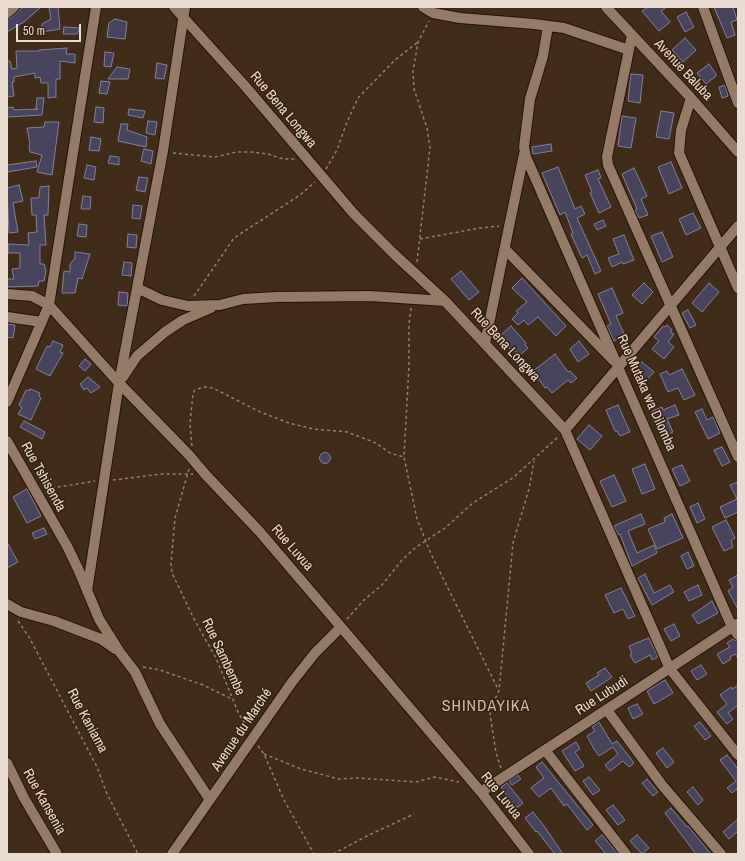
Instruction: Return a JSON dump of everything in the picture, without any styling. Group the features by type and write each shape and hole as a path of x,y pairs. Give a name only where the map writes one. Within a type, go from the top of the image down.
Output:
{"street":[{"path":"7,13 14,7"},
{"path":"7,402 49,305 96,7"},
{"name":"Rue Bena Longwa","path":"174,7 245,86 354,214 416,275 445,300 565,430 670,668 738,755"},
{"path":"87,590 119,383 163,151 185,7"},
{"path":"423,7 433,13 460,18 548,26 578,32 629,50"},
{"name":"Avenue Baluba","path":"606,7 691,98 738,152"},
{"path":"703,7 738,102"},
{"path":"485,343 505,249 508,226 525,152 530,99 543,56 548,26"},
{"path":"632,35 607,161 610,171 738,457"},
{"path":"691,98 681,130 679,153 738,288"},
{"name":"Rue Mutaka wa Dilomba","path":"525,152 528,163 736,628"},
{"path":"565,430 738,226"},
{"path":"505,249 619,367"},
{"path":"137,288 162,300 188,306 220,305"},
{"name":"Rue Luvua","path":"7,294 32,296 49,305 119,383 189,455 259,531 341,627 481,792 529,854"},
{"path":"119,383 137,356 165,332 183,320 220,305 243,299 370,296 445,300"},
{"path":"7,317 42,322"},
{"name":"Rue Tshisenda","path":"7,441 79,570 99,619 119,651"},
{"path":"8,604 35,617 54,621 101,639 119,651 135,672 160,724 210,800"},
{"name":"Avenue du Marché","path":"172,854 307,663 341,627"},
{"name":"Rue Lubudi","path":"481,792 670,668 736,628"},
{"path":"607,710 662,785 721,854"},
{"path":"545,750 626,854"},
{"name":"Rue Kansenia","path":"7,763 24,798 57,854"}],"path":[{"path":"416,275 430,148 427,128 413,83 418,42 433,13"},
{"path":"188,306 231,240 248,227 300,195 322,176 337,150 347,122 358,98 398,57 418,42"},
{"path":"163,151 215,157 237,152 251,152 268,154 282,159 306,159"},
{"path":"420,239 480,228 508,226"},
{"path":"413,299 409,325 409,365 404,456 417,519 425,541 499,691"},
{"name":"Rue Sambembe","path":"314,854 284,800 264,754 238,712 216,658 195,621 172,569 175,518 188,474 189,455 193,443 190,424 194,393 195,390 204,387 213,388 258,411 289,423 313,429 347,432 376,443 390,453 404,456"},
{"path":"341,627 364,600 382,585 402,560 425,541 445,528 474,502 514,477 534,461 565,430"},
{"path":"504,776 496,753 490,714 492,705 499,691 513,543 529,489 534,461"},
{"path":"36,492 77,483 141,476 205,474"},
{"name":"Rue Kaniama","path":"16,618 29,638 97,767 107,794 138,854"},
{"path":"138,666 160,670 203,685 232,699"},
{"path":"264,754 301,769 339,779 357,778 416,782 435,777 454,782 471,781"},
{"path":"333,854 372,833 414,814"}],"building":[{"path":"23,7 41,7 24,22 7,32 7,19 11,18"},
{"path":"49,7 58,7 60,29 42,32 42,24 51,19"},
{"path":"648,7 667,7 661,11 670,22 659,31 642,11"},
{"path":"714,7 733,7 737,20 731,22 735,35 727,38"},
{"path":"686,12 694,27 685,32 677,17"},
{"path":"115,19 127,22 125,39 107,37 109,23"},
{"path":"64,27 80,28 77,34 63,34"},
{"path":"685,38 696,50 683,62 672,50"},
{"path":"67,48 66,54 75,54 75,63 60,61 60,79 56,79 56,97 48,98 48,83 41,83 40,77 35,78 35,73 14,77 14,82 12,82 14,96 7,97 7,61 10,61 12,69 17,68 16,51 39,51"},
{"path":"105,52 114,53 111,67 104,66"},
{"path":"157,63 167,65 164,79 155,78"},
{"path":"709,64 716,76 706,84 697,73"},
{"path":"117,67 130,69 128,79 108,79"},
{"path":"631,74 643,75 640,103 628,101"},
{"path":"101,81 110,82 107,94 99,93"},
{"path":"725,85 728,96 722,98 719,87"},
{"path":"37,98 44,98 42,115 7,117 7,108 13,107 14,110 38,109 36,109"},
{"path":"96,107 104,108 103,123 94,122"},
{"path":"129,109 145,111 143,118 128,115"},
{"path":"661,111 674,113 669,139 656,137"},
{"path":"622,116 636,118 631,148 618,146"},
{"path":"148,121 157,122 155,135 146,133"},
{"path":"45,122 59,122 52,175 37,172 42,155 30,152 29,145 27,128 44,127"},
{"path":"121,124 128,124 127,130 147,137 146,147 118,141"},
{"path":"91,137 101,139 99,151 89,150"},
{"path":"551,144 552,151 533,154 532,147"},
{"path":"144,149 153,151 151,164 141,161"},
{"path":"110,156 119,157 119,165 108,163"},
{"path":"36,161 37,167 7,172 7,165"},
{"path":"671,162 682,188 669,194 658,167"},
{"path":"87,165 96,167 94,180 84,178"},
{"path":"558,167 575,209 581,206 585,214 577,218 601,271 595,274 587,255 582,258 571,234 573,233 565,212 560,215 542,173"},
{"path":"634,168 647,196 641,199 648,215 639,218 635,210 637,209 622,174"},
{"path":"598,170 601,178 598,179 611,207 599,213 590,193 592,192 585,175"},
{"path":"139,177 148,178 145,192 136,190"},
{"path":"19,185 23,201 13,203 18,232 9,233 7,188"},
{"path":"49,186 48,215 44,215 46,245 40,245 40,264 44,264 46,271 44,281 39,281 38,286 7,287 7,279 14,279 12,269 20,268 20,253 8,253 8,244 29,245 28,233 37,232 36,215 32,215 31,198 39,198 40,187"},
{"path":"83,196 91,197 90,209 81,209"},
{"path":"133,205 142,206 140,219 132,218"},
{"path":"693,213 701,228 686,235 679,219"},
{"path":"603,220 606,226 597,230 594,224"},
{"path":"79,224 87,225 86,237 77,236"},
{"path":"662,232 673,257 662,262 651,236"},
{"path":"128,234 137,235 136,248 127,247"},
{"path":"624,235 634,260 623,264 622,262 612,267 608,258 619,254 613,239"},
{"path":"75,252 90,254 82,279 78,278 75,293 62,293 64,271 70,272 70,264 75,258"},
{"path":"124,262 132,263 131,276 122,275"},
{"path":"461,271 479,292 469,300 451,279"},
{"path":"522,278 566,326 556,336 538,317 528,325 524,320 518,325 512,319 518,313 516,311 527,302 512,288"},
{"path":"644,283 653,292 642,304 632,295"},
{"path":"709,283 719,292 702,312 692,303"},
{"path":"612,288 623,313 616,316 625,336 614,341 607,326 611,324 598,294"},
{"path":"119,292 128,293 127,306 118,305"},
{"path":"688,310 696,325 690,328 682,313"},
{"path":"7,324 15,325 13,338 7,337"},
{"path":"667,325 672,330 670,332 674,334 668,342 674,347 664,359 652,349 659,341 654,337 663,326 665,327"},
{"path":"511,326 526,343 525,345 528,348 519,356 513,349 511,351 501,335"},
{"path":"53,341 63,345 60,352 63,353 50,376 36,369 47,346 50,347"},
{"path":"579,341 589,354 578,362 570,349"},
{"path":"555,354 568,372 570,371 577,378 571,383 568,380 552,393 547,387 545,388 533,371"},
{"path":"85,359 91,364 85,371 79,366"},
{"path":"642,362 654,372 644,383 632,373"},
{"path":"682,369 695,395 684,400 678,388 668,392 660,374 667,371 669,375"},
{"path":"88,377 100,387 91,393 87,388 84,390 80,384"},
{"path":"30,389 40,393 39,396 41,398 31,420 18,414 22,408 19,405 26,390 29,391"},
{"path":"618,405 630,432 620,436 617,431 615,431 606,410"},
{"path":"675,405 679,415 667,419 673,432 664,437 653,420 655,418 652,411 662,407 663,410"},
{"path":"702,409 707,420 713,417 720,433 708,439 695,412"},
{"path":"24,421 45,432 42,439 20,427"},
{"path":"589,425 602,436 590,450 577,439"},
{"path":"722,447 730,462 722,466 714,450"},
{"path":"325,452 329,454 331,458 329,462 325,464 321,462 319,458 321,454"},
{"path":"645,464 655,489 642,494 632,469"},
{"path":"682,465 690,481 680,486 672,469"},
{"path":"614,475 626,501 612,507 600,481"},
{"path":"738,482 738,512 725,518 720,507 737,499 730,485"},
{"path":"27,489 41,516 27,523 13,497"},
{"path":"698,503 705,519 697,523 690,507"},
{"path":"641,514 645,524 628,531 637,553 654,545 657,553 632,566 620,534 618,535 614,526"},
{"path":"672,514 683,538 657,549 648,529 665,522 664,518"},
{"path":"726,520 735,538 731,540 733,547 724,551 712,527"},
{"path":"44,528 47,534 35,539 32,533"},
{"path":"7,542 18,562 7,568"},
{"path":"688,552 694,566 687,569 681,556"},
{"path":"645,574 654,593 670,585 674,592 652,605 638,578"},
{"path":"738,575 738,609 728,591 733,587 729,580"},
{"path":"698,585 702,595 689,601 684,592"},
{"path":"621,588 635,616 628,619 623,609 614,613 605,595"},
{"path":"712,601 718,613 698,624 692,615"},
{"path":"674,624 680,636 671,641 664,629"},
{"path":"649,638 658,657 652,660 650,655 635,663 630,655 632,654 629,646"},
{"path":"733,639 738,642 738,658 735,654 730,657 731,659 723,664 717,654 730,647 727,643"},
{"path":"701,665 707,674 697,680 691,671"},
{"path":"605,668 612,677 591,691 586,683 599,675 597,673"},
{"path":"665,680 673,693 654,704 647,691"},
{"path":"738,685 738,705 728,713 733,719 727,724 717,712 727,704 720,695 731,687 732,689"},
{"path":"637,704 643,714 633,719 628,708"},
{"path":"599,722 612,744 617,741 634,763 629,767 623,761 610,771 605,765 618,754 613,747 599,756 594,749 587,736 595,731 592,727"},
{"path":"700,722 711,736 705,740 694,726"},
{"path":"576,742 580,749 575,752 584,766 575,771 562,751"},
{"path":"663,748 674,762 667,768 656,753"},
{"path":"727,755 738,769 738,788 732,793 727,788 736,781 720,760"},
{"path":"542,762 593,825 587,830 567,804 564,806 551,788 539,797 531,788 544,778 536,767"},
{"path":"518,775 521,779 512,785 509,781"},
{"path":"589,777 600,790 593,795 583,781"},
{"path":"647,779 658,792 653,796 642,783"},
{"path":"507,783 523,803 518,807 515,807 501,787"},
{"path":"693,787 703,800 698,805 687,792"},
{"path":"613,805 625,820 618,825 606,810"},
{"path":"671,808 711,854 696,854 665,813"},
{"path":"533,812 563,854 555,854 525,818"},
{"path":"738,819 738,831 729,839 723,832"},
{"path":"602,835 618,854 606,854 595,841"},
{"path":"637,835 649,848 642,854 630,841"}],"district":[{"name":"SHINDAYIKA","path":"486,707"}]}
